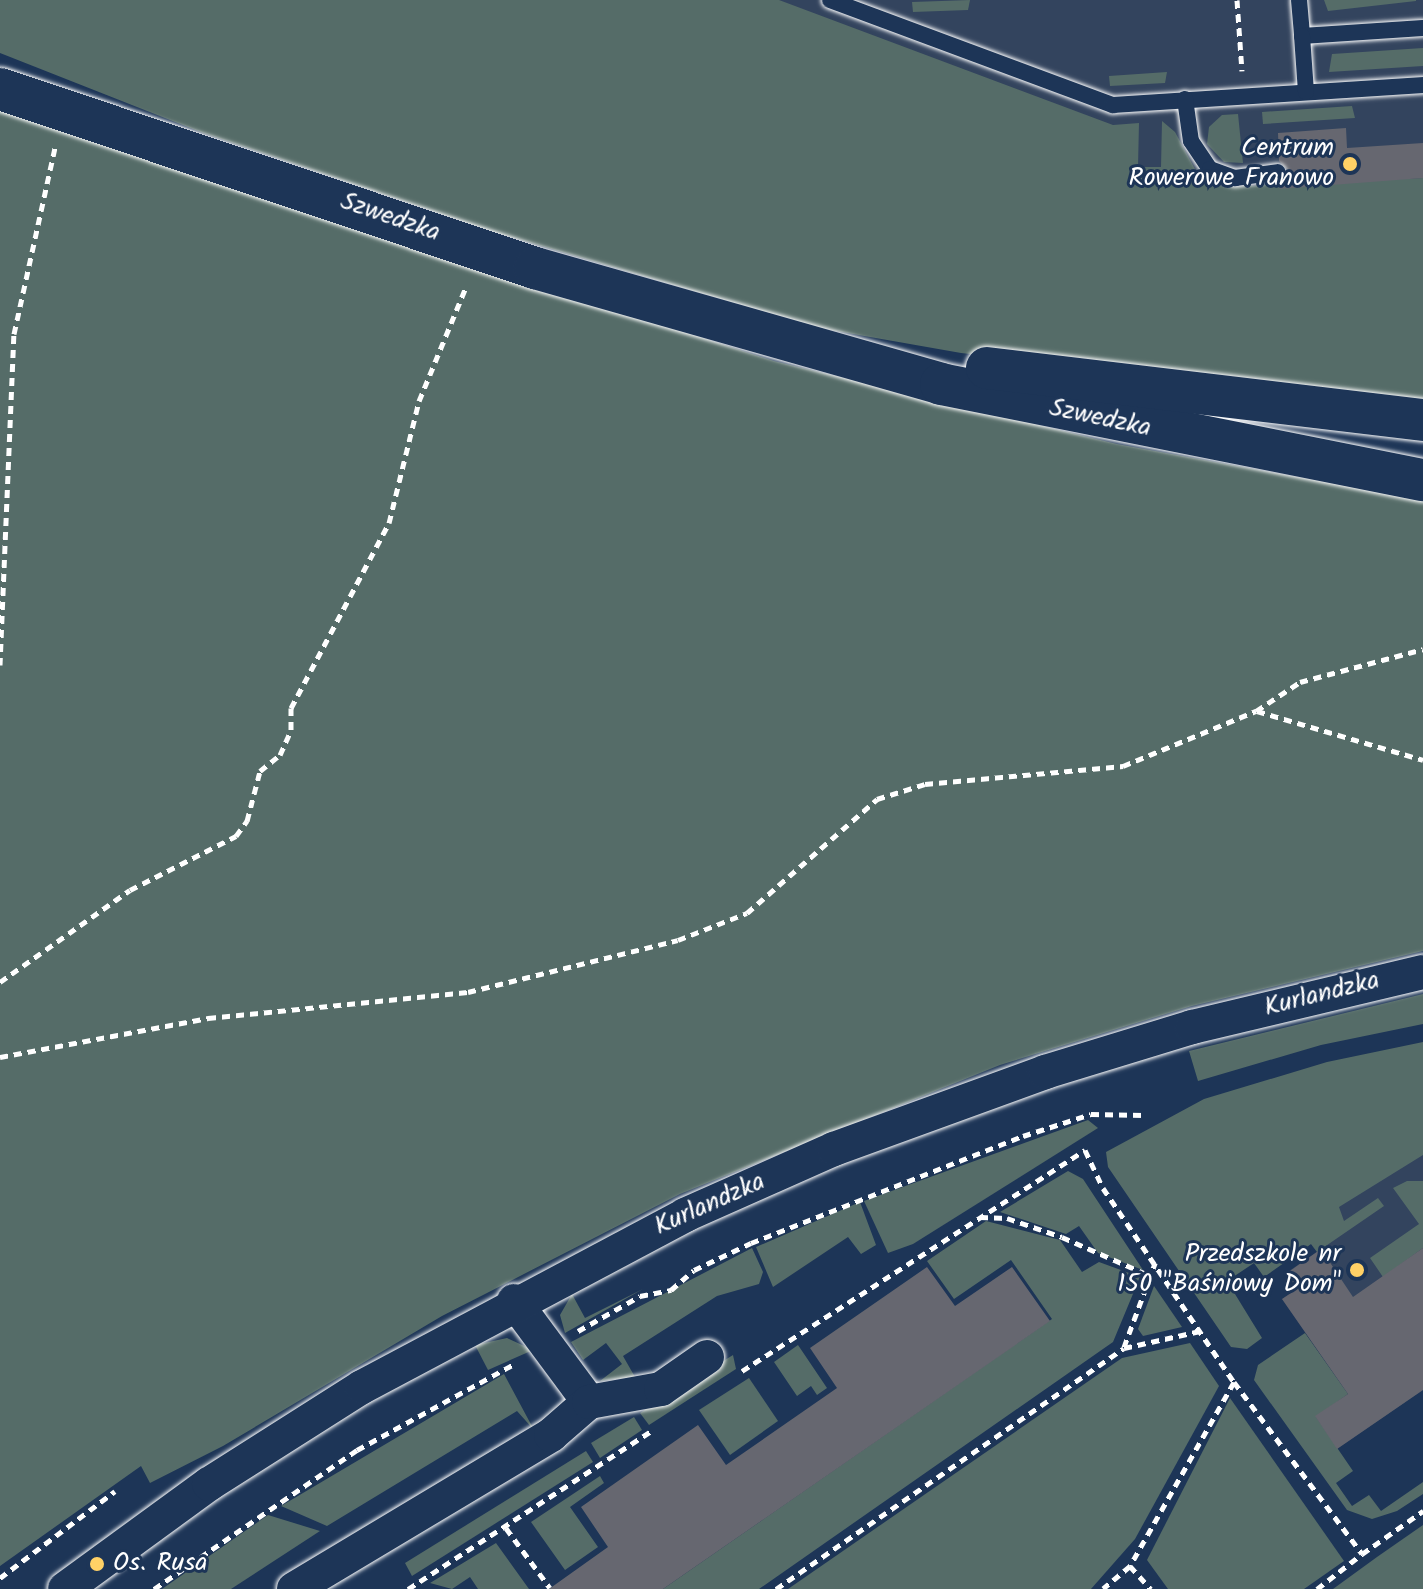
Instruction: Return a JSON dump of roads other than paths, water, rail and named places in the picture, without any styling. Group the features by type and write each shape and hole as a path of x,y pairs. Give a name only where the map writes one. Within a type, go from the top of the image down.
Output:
{"street":[{"name":"Szwedzka","path":"0,89 480,249 782,339 1120,424 1423,480"},
{"name":"Szwedzka","path":"782,339 1423,420"},
{"name":"Kurlandzka","path":"65,1589 301,1425 514,1301 685,1215 934,1111 1192,1027 1423,972"},
{"path":"514,1301 589,1402"},
{"path":"294,1589 551,1435 589,1402 661,1389 718,1368"}],"lane":[{"path":"830,0 1113,105 1423,85"},
{"path":"1299,0 1306,92"},
{"path":"1302,36 1423,28"},
{"path":"1185,99 1191,141 1210,169 1235,178 1278,172"}],"place":[{"name":"Centrum Rowerowe Franowo","path":"1350,164"},
{"name":"Przedszkole nr 150 \"Baśniowy Dom\"","path":"1357,1270"},
{"name":"Os. Rusa","path":"97,1564"}]}
